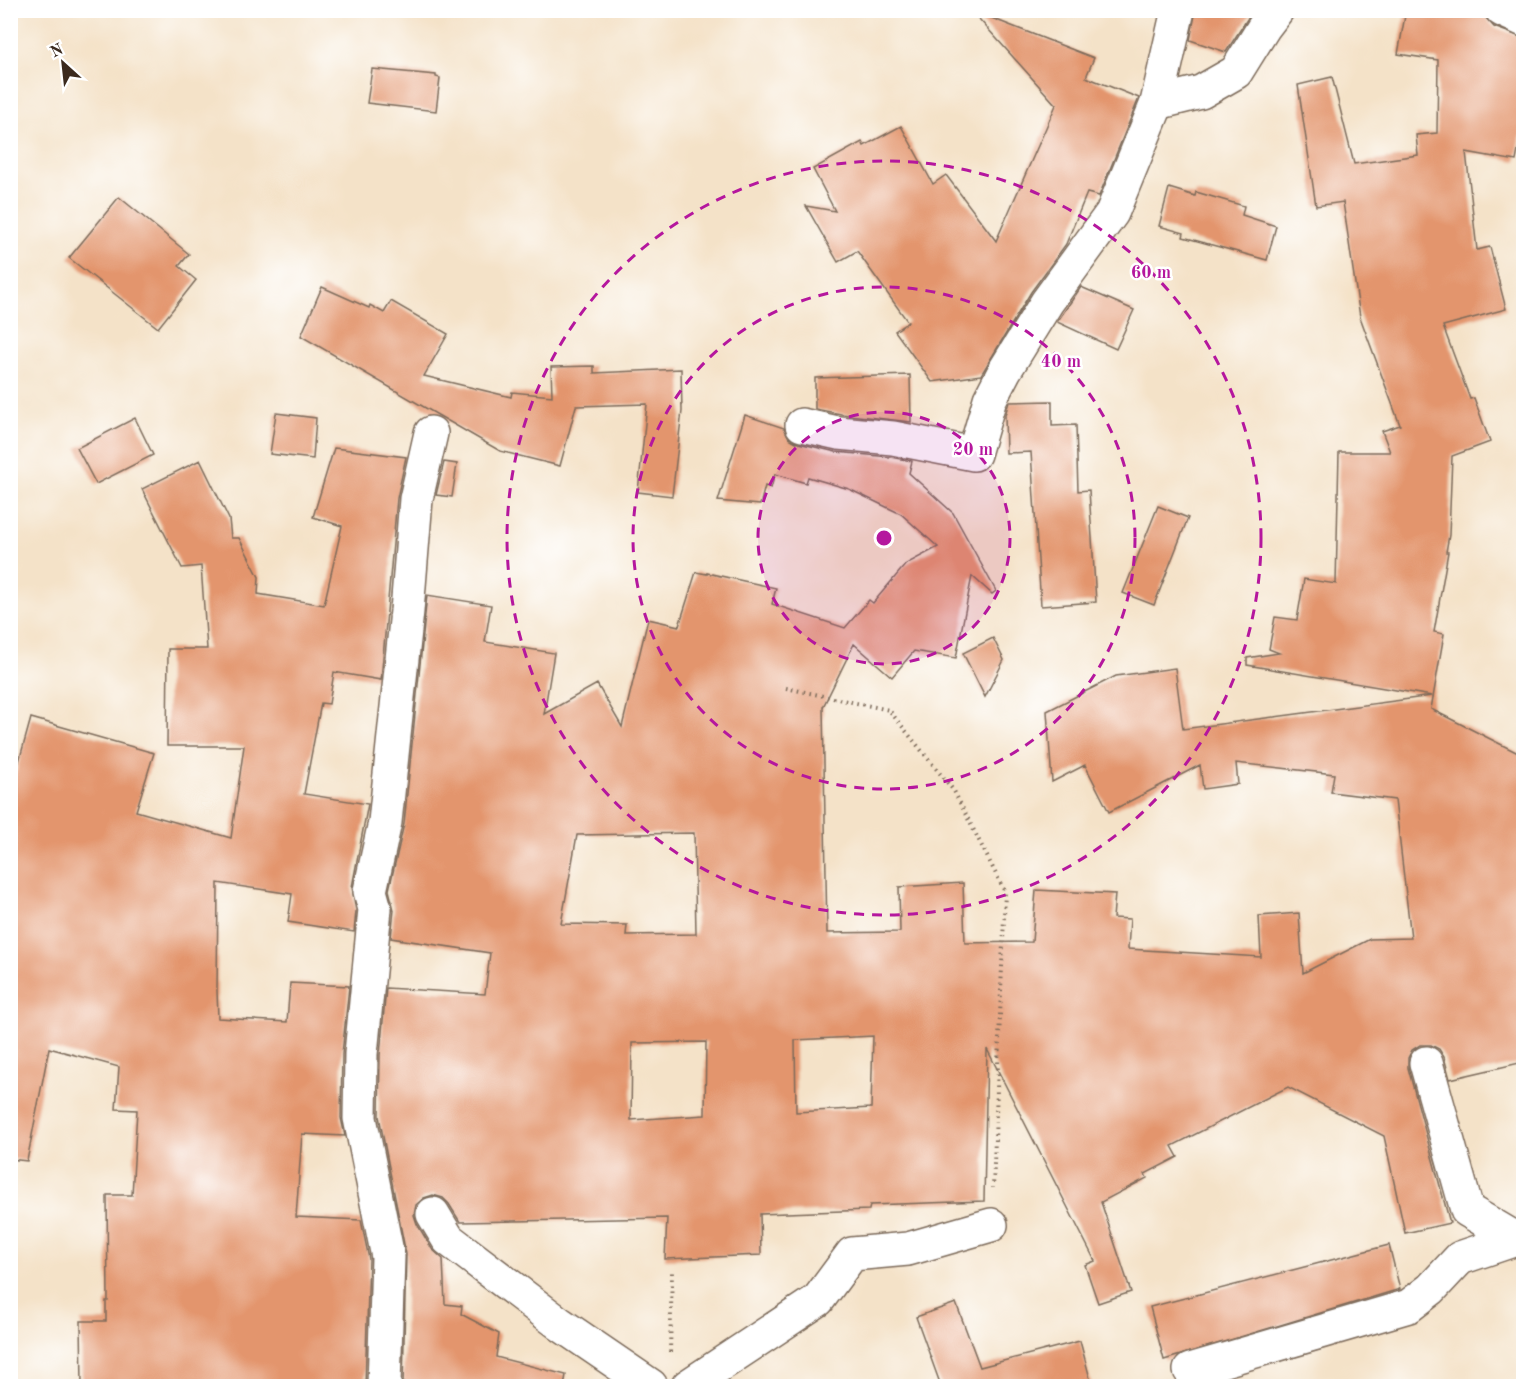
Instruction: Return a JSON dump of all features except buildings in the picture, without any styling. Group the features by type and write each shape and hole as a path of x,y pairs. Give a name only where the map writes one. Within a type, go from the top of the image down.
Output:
{"street":[{"path":"802,425 838,433 893,438 974,454 990,399 1005,370 1047,302 1112,213 1156,103 1178,10"},
{"path":"1156,103 1201,92 1236,72 1277,10"},
{"path":"1502,10 1524,20"},
{"path":"384,1386 388,1257 360,1118 361,1054 375,909 370,891 385,822 416,499 431,433"},
{"path":"1426,1063 1467,1210 1520,1239"},
{"path":"433,1214 448,1239 561,1324 670,1379 818,1300 852,1254 908,1249 991,1225"},
{"path":"1190,1370 1409,1306 1431,1289 1460,1258 1520,1239"}],"path":[{"path":"786,688 889,711 954,791 1005,892 991,1225"},
{"path":"670,1379 672,1269"}]}
